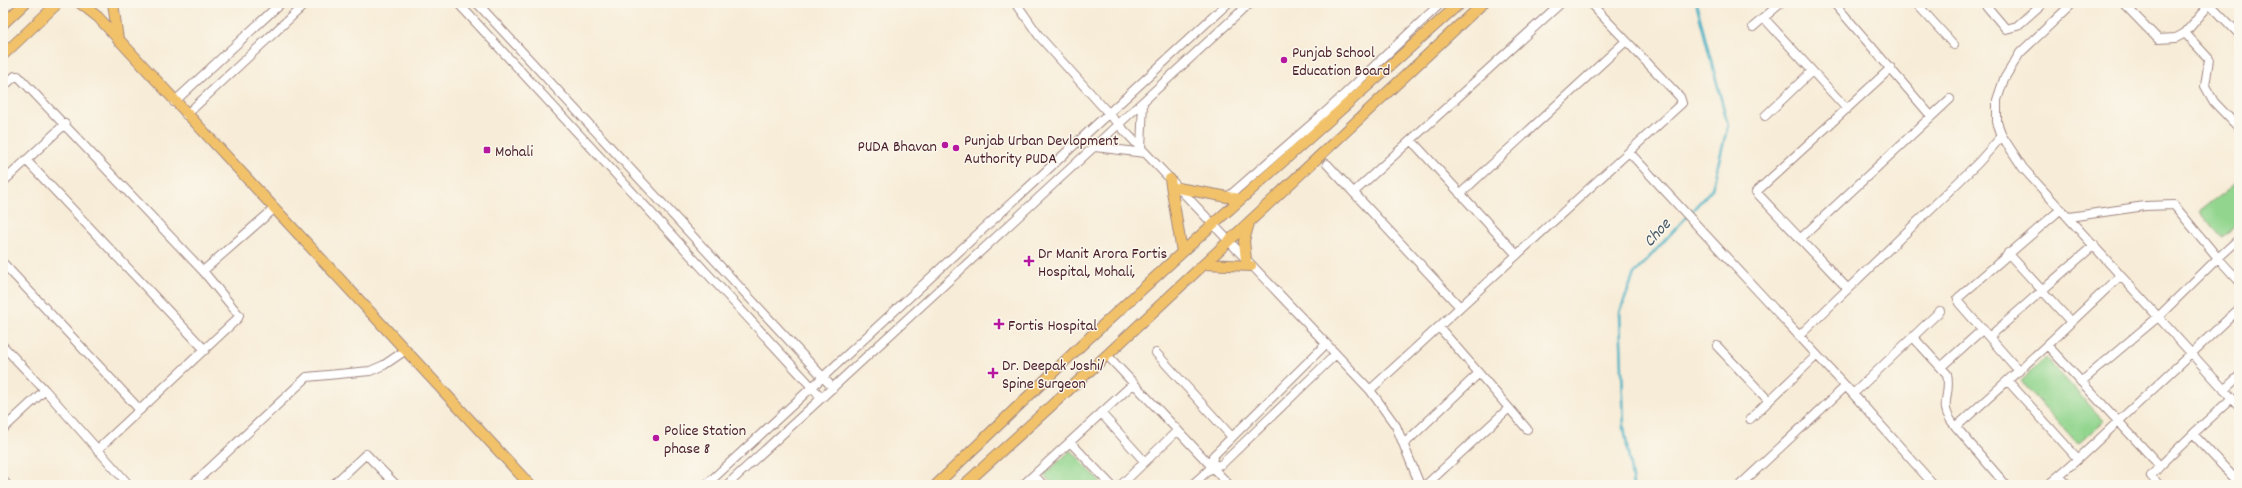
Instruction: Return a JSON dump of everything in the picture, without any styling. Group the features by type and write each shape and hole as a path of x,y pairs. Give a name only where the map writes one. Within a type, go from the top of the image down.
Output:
{"main road":[{"path":"12,3 13,14"},
{"path":"3,24 25,3"},
{"path":"3,55 58,3"},
{"path":"80,3 98,18 186,115 275,208 530,485"},
{"path":"113,3 118,40"},
{"path":"936,485 1239,199 1460,3"},
{"path":"964,485 1107,355 1482,3"},
{"path":"1170,179 1182,252"},
{"path":"1178,188 1239,199"},
{"path":"1204,264 1248,263 1244,241 1251,220"}],"street":[{"path":"174,102 281,3"},
{"path":"186,115 306,3"},
{"path":"458,3 822,398"},
{"path":"477,3 833,388"},
{"path":"1016,3 1039,36 1108,113 1228,242 1370,390 1388,413 1404,444 1420,485"},
{"path":"706,485 1228,3 1237,14"},
{"path":"727,485 1250,3"},
{"path":"1228,197 1330,108 1441,3"},
{"path":"1354,192 1561,3"},
{"path":"1370,390 1680,106 1682,100 1590,3"},
{"path":"1753,27 1782,3"},
{"path":"1834,3 1932,116"},
{"path":"1916,3 1954,45"},
{"path":"1984,3 2006,29 2017,26 2043,3"},
{"path":"2073,3 2020,52 2004,78 1997,100 1997,122 2002,136 2024,168 2239,406"},
{"path":"2136,3 2126,6 2158,39 2176,38 2185,33 2210,3 2239,34"},
{"path":"1764,18 1847,109"},
{"path":"2185,33 2209,58 2205,86 2214,102 2239,128"},
{"path":"1460,194 1626,40"},
{"path":"513,63 523,53"},
{"path":"1847,288 1756,192 1891,68"},
{"path":"1765,116 1812,71"},
{"path":"3,87 15,76 18,76 66,124 203,271 239,315 238,318 205,350 97,450"},
{"path":"1800,239 1950,99"},
{"path":"1143,102 1143,151"},
{"path":"3,182 66,124"},
{"path":"586,142 597,132"},
{"path":"1799,336 1978,163 2002,136"},
{"path":"1411,140 1517,255"},
{"path":"1095,146 1143,151"},
{"path":"1630,153 1846,386 1934,485"},
{"path":"26,160 205,350"},
{"path":"1327,164 1460,307"},
{"path":"2069,218 2145,206 2174,205 2218,258 2239,280"},
{"path":"203,271 275,208"},
{"path":"2019,370 1959,303 1958,298 2008,253 2061,209"},
{"path":"2081,382 2158,317 2239,239"},
{"path":"1989,337 2094,245"},
{"path":"2008,253 2070,322"},
{"path":"3,263 140,410"},
{"path":"1956,427 2047,345 2121,275"},
{"path":"739,308 749,297"},
{"path":"2048,485 2118,423 2190,352 2239,309"},
{"path":"1853,394 1940,311"},
{"path":"1439,327 1527,429"},
{"path":"1941,368 1983,329"},
{"path":"1913,337 1947,374 1949,382 1944,404 1948,418 2006,485"},
{"path":"1212,467 1213,456 1326,344"},
{"path":"2047,345 2118,423 2160,466"},
{"path":"3,346 129,485"},
{"path":"1718,346 1769,401"},
{"path":"192,485 307,377 370,371 384,365 406,350"},
{"path":"1156,353 1232,437"},
{"path":"1192,485 1212,467 1222,464 1336,354"},
{"path":"1107,355 1229,485"},
{"path":"1750,419 1817,355"},
{"path":"1404,444 1478,374"},
{"path":"2224,390 2239,376"},
{"path":"2008,380 2078,459"},
{"path":"1023,485 1133,384"},
{"path":"1740,485 1846,386"},
{"path":"3,429 44,390"},
{"path":"2159,485 2150,476 2232,398"},
{"path":"1426,485 1509,408"},
{"path":"1101,413 1145,462"},
{"path":"1121,485 1177,431"},
{"path":"2193,434 2239,483"},
{"path":"1070,442 1111,485"},
{"path":"333,485 367,454 396,485"},
{"path":"1034,475 1043,485"},
{"path":"2059,476 2068,485"},
{"path":"3,480 8,485"}],"green space":[{"path":"2239,181 2239,224 2222,238 2199,211"},
{"path":"2046,358 2104,421 2078,444 2021,381"},
{"path":"1071,450 1103,485 1053,485 1044,475"}],"waterway":[{"name":"Choe","path":"1633,485 1624,426 1620,312 1634,274 1712,189 1728,125 1696,3"}],"place":[{"name":"Punjab School Education Board","path":"1284,60"},
{"name":"PUDA Bhavan","path":"945,145"},
{"name":"Punjab Urban Devlopment Authority PUDA","path":"956,148"},
{"name":"Mohali","path":"487,150"},
{"name":"Dr Manit Arora Fortis Hospital, Mohali,","path":"1029,261"},
{"name":"Fortis Hospital","path":"999,324"},
{"name":"Dr. Deepak Joshi/ Spine Surgeon","path":"993,373"},
{"name":"Police Station phase 8","path":"656,438"}]}
